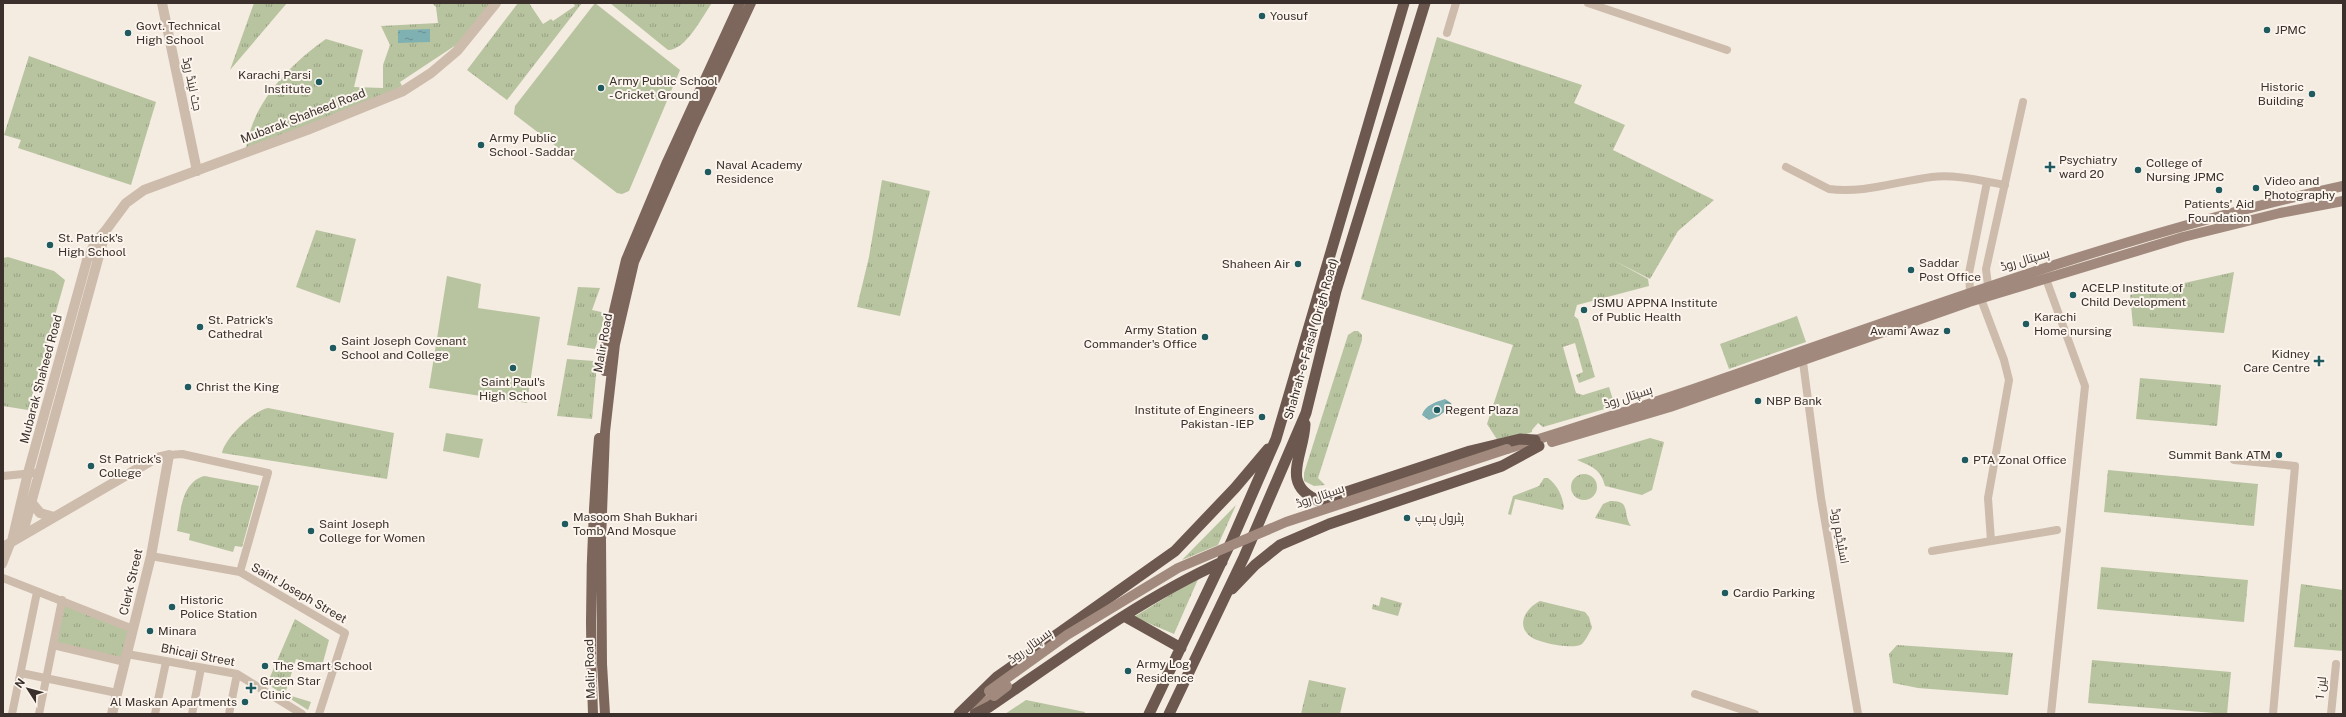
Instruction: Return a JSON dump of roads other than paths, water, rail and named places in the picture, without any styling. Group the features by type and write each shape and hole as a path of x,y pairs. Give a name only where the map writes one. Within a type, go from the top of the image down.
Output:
{"highway":[{"name":"Shahrah-e-Faisal (Drigh Road)","path":"1148,714 1222,562 1276,439 1404,3"},
{"name":"Shahrah-e-Faisal (Drigh Road)","path":"1169,714 1244,557 1306,414 1336,291 1425,3"},
{"path":"1306,414 1305,434 1298,459 1296,477 1300,489 1319,501 1470,451 1520,439 1537,443"},
{"path":"959,714 997,677 1168,556 1235,488 1276,439"},
{"path":"1224,598 1255,565 1280,545 1329,524 1502,466 1537,443"},
{"path":"1168,556 1194,575"},
{"path":"975,714 989,707 1124,616 1194,575 1222,562"},
{"path":"1124,616 1181,648"}],"main road":[{"name":"Malir Road","path":"593,714 590,633 592,524 606,344 629,253 673,149 740,3"},
{"name":"Malir Road","path":"605,714 602,664 601,540 605,432 615,344 634,262 693,127 751,3"},
{"name":"ہسپتال روڈ","path":"959,714 992,693 1067,635 1178,568 1286,522 1537,443 1988,285 2181,227 2283,199 2343,186"},
{"name":"ہسپتال روڈ","path":"1537,443 1670,407 1803,362 1980,299 2046,278 2183,237 2280,213 2343,201"},
{"name":"ہسپتال روڈ","path":"971,714 992,693"}],"street":[{"name":"جٹ لینڈ روڈ","path":"162,3 196,171"},
{"name":"Mubarak Shaheed Road","path":"12,541 33,473 87,260 95,243 126,203 144,190 307,130 403,91 431,73 457,51 496,3"},
{"path":"1447,32 1456,3"},
{"path":"1588,3 1727,50"},
{"path":"1988,285 1986,269 2023,102"},
{"path":"1786,167 1835,190 1851,191 1933,177 2004,185"},
{"path":"1970,291 1969,273 1987,182"},
{"path":"2046,278 2085,386 2051,714"},
{"path":"1980,299 2004,360 2009,380 1988,498 1991,541"},
{"name":"اسٹیڈیم روڈ","path":"1803,362 1821,498 1858,714"},
{"name":"Saint Joseph Street","path":"169,455 182,454 268,472 240,572 345,633 319,714"},
{"path":"3,546 156,458 169,455"},
{"name":"Clerk Street","path":"112,714 151,556 169,455"},
{"path":"2234,460 2295,466 2273,714"},
{"name":"Mubarak Shaheed Road","path":"22,536 31,502 33,473"},
{"path":"3,476 33,473"},
{"path":"31,502 40,513 54,517"},
{"path":"1932,551 2057,530"},
{"path":"3,564 12,541"},
{"path":"151,556 240,572"},
{"path":"3,578 37,592 62,600 133,630"},
{"path":"12,714 37,592"},
{"path":"39,714 62,600"},
{"name":"Bhicaji Street","path":"53,645 126,658 166,662 237,674 302,714"},
{"path":"155,714 166,662"},
{"name":"لین 1","path":"2331,714 2336,664"},
{"path":"192,714 201,668"},
{"path":"21,673 117,693"},
{"path":"229,714 237,674"},
{"path":"1696,694 1733,710 1755,714"}],"water":[{"path":"430,29 430,42 398,43 398,30"},
{"name":"Regent Plaza","path":"1445,399 1451,403 1452,406 1439,416 1429,420 1422,415 1428,406"}],"place":[{"name":"Yousuf","path":"1262,16"},
{"name":"JPMC","path":"2267,30"},
{"name":"Govt. Technical High School","path":"128,33"},
{"name":"Karachi Parsi Institute","path":"319,82"},
{"name":"Army Public School - Cricket Ground","path":"601,88"},
{"name":"Historic Building","path":"2312,94"},
{"name":"Army Public School - Saddar","path":"481,145"},
{"name":"Psychiatry ward 20","path":"2050,167"},
{"name":"College of Nursing JPMC","path":"2138,170"},
{"name":"Naval Academy Residence","path":"708,172"},
{"name":"Video and Photography","path":"2256,188"},
{"name":"Patients' Aid Foundation","path":"2219,190"},
{"name":"St. Patrick's High School","path":"50,245"},
{"name":"Shaheen Air","path":"1298,264"},
{"name":"Saddar Post Office","path":"1911,270"},
{"name":"ACELP Institute of Child Development","path":"2073,295"},
{"name":"JSMU APPNA Institute of Public Health","path":"1584,310"},
{"name":"Karachi Home nursing","path":"2026,324"},
{"name":"St. Patrick's Cathedral","path":"200,327"},
{"name":"Awami Awaz","path":"1947,331"},
{"name":"Army Station Commander's Office","path":"1205,337"},
{"name":"Saint Joseph Covenant School and College","path":"333,348"},
{"name":"Kidney Care Centre","path":"2319,361"},
{"name":"Saint Paul's High School","path":"513,368"},
{"name":"Christ the King","path":"188,387"},
{"name":"NBP Bank","path":"1758,401"},
{"name":"Regent Plaza","path":"1437,410"},
{"name":"Institute of Engineers Pakistan - IEP","path":"1262,417"},
{"name":"Summit Bank ATM","path":"2279,455"},
{"name":"PTA Zonal Office","path":"1965,460"},
{"name":"St Patrick's College","path":"91,466"},
{"name":"پٹرول پمپ","path":"1407,518"},
{"name":"Masoom Shah Bukhari Tomb And Mosque","path":"565,524"},
{"name":"Saint Joseph College for Women","path":"311,531"},
{"name":"Cardio Parking","path":"1725,593"},
{"name":"Historic Police Station","path":"172,607"},
{"name":"Minara","path":"150,631"},
{"name":"The Smart School","path":"265,666"},
{"name":"Army Log Residence","path":"1128,671"},
{"name":"Green Star Clinic","path":"251,688"},
{"name":"Al Maskan Apartments","path":"245,702"}]}
